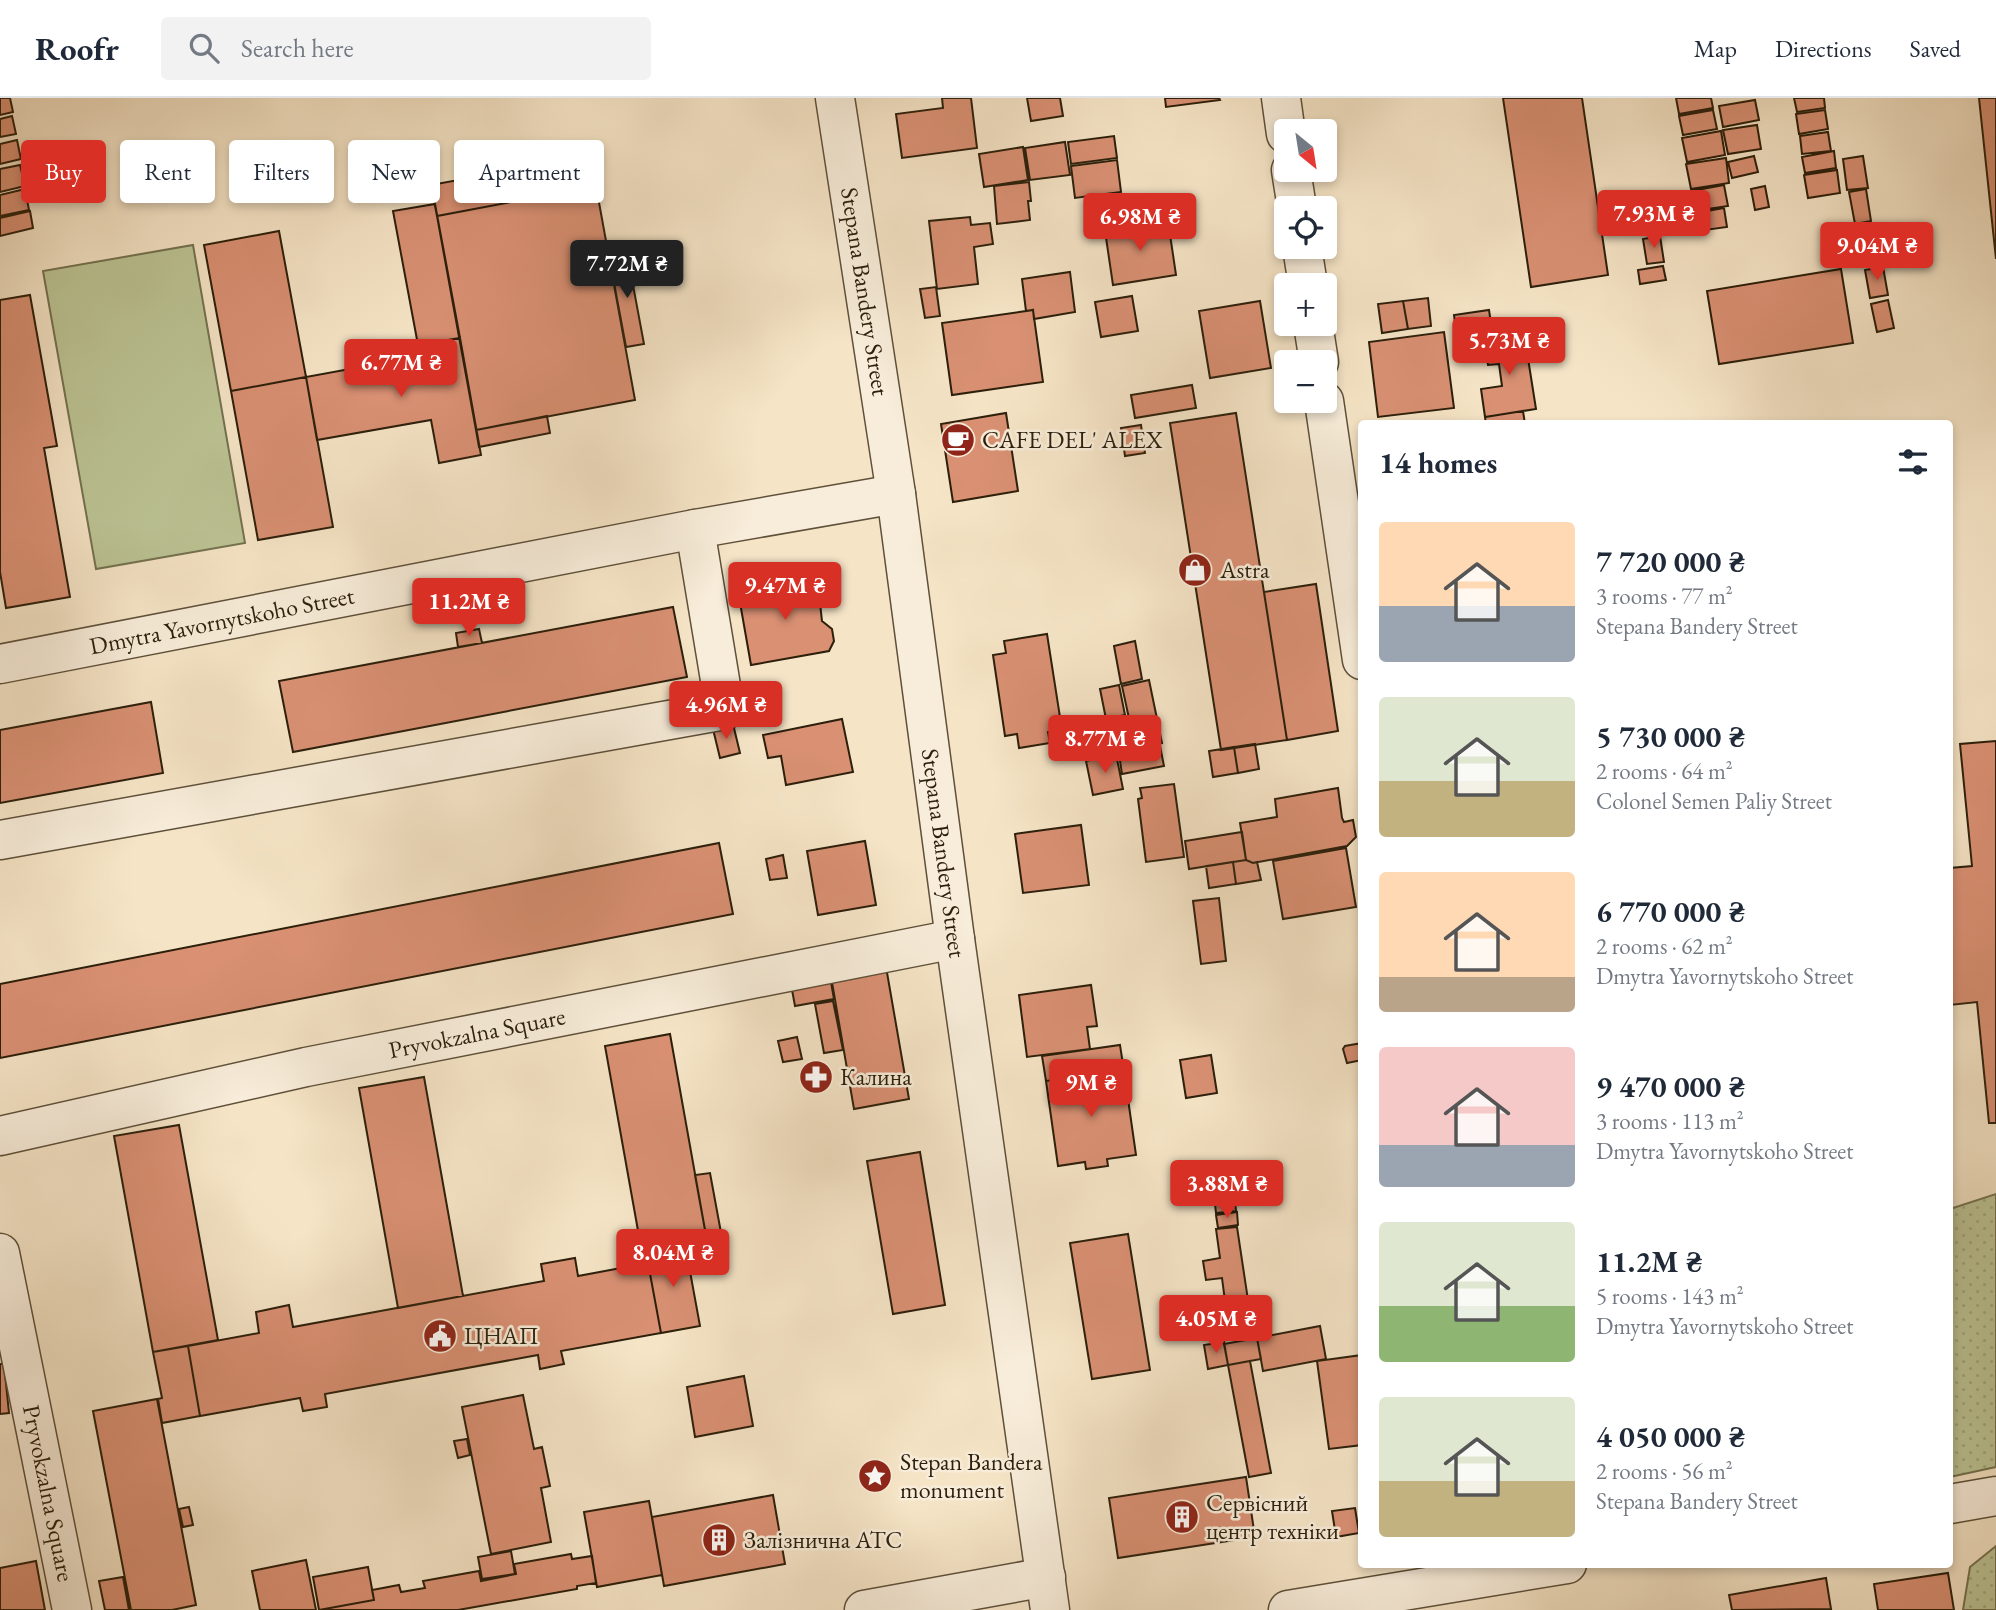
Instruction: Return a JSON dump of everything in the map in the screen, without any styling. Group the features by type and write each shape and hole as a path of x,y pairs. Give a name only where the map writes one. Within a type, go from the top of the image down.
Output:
{"street":[{"name":"Stepana Bandery Street","path":"835,98 896,494 1048,1593"},
{"path":"1281,98 1284,119"},
{"path":"1326,413 1358,633"},
{"name":"Dmytra Yavornytskoho Street","path":"0,664 695,529 896,494"},
{"path":"0,840 725,710 695,529"},
{"name":"Pryvokzalna Square","path":"0,1136 319,1064 956,939"},
{"name":"Pryvokzalna Square","path":"0,1253 72,1610"},
{"path":"1953,1503 1996,1496"},
{"path":"1288,1610 1480,1571 1517,1568"},
{"path":"864,1610 1048,1593"}],"green space":[{"path":"193,245 245,543 96,569 43,271"},
{"path":"1996,1194 1996,1467 1953,1476 1953,1208"},
{"path":"1996,1546 1996,1610 1963,1610 1970,1567"}],"building":[{"path":"0,98 10,98 13,112 0,115"},
{"path":"942,98 971,98 977,148 902,158 896,114 943,108"},
{"path":"1027,98 1060,98 1063,116 1031,121"},
{"path":"1165,98 1219,98 1220,100 1166,107"},
{"path":"1503,98 1582,98 1608,275 1531,287"},
{"path":"1676,98 1711,98 1713,108 1679,114"},
{"path":"1794,98 1824,98 1825,108 1797,112"},
{"path":"1979,98 1996,98 1996,259"},
{"path":"1755,100 1759,120 1723,127 1719,106"},
{"path":"1713,110 1717,129 1683,135 1679,116"},
{"path":"1825,110 1828,129 1799,134 1796,114"},
{"path":"12,116 16,134 0,137 0,119"},
{"path":"1757,125 1761,149 1728,154 1723,130"},
{"path":"1721,131 1725,155 1687,162 1682,138"},
{"path":"1828,132 1831,151 1802,154 1800,136"},
{"path":"1114,136 1117,158 1071,164 1068,142"},
{"path":"17,140 21,159 0,164 0,144"},
{"path":"1065,142 1070,175 1030,180 1025,148"},
{"path":"1023,147 1028,180 984,187 979,154"},
{"path":"1834,151 1836,168 1805,173 1802,157"},
{"path":"1754,156 1758,172 1732,178 1728,162"},
{"path":"1863,156 1868,188 1847,190 1843,159"},
{"path":"1726,158 1729,183 1691,189 1686,164"},
{"path":"1117,160 1121,192 1075,198 1071,166"},
{"path":"20,165 21,187 0,192 0,169"},
{"path":"1837,170 1840,193 1808,198 1804,175"},
{"path":"454,181 454,203 506,203 437,216 434,203 440,203 440,183"},
{"path":"1029,182 1030,220 997,224 994,186"},
{"path":"1724,185 1728,206 1694,211 1691,191"},
{"path":"1765,186 1769,207 1755,210 1751,189"},
{"path":"1866,189 1871,221 1855,224 1849,192"},
{"path":"21,190 21,203 28,203 29,210 0,216 0,195"},
{"path":"506,203 599,203 635,400 476,430 437,216"},
{"path":"435,204 460,338 418,345 393,211"},
{"path":"1724,208 1727,227 1698,231 1695,213"},
{"path":"30,211 33,228 0,236 0,218"},
{"path":"970,217 971,225 990,223 993,244 974,247 978,284 937,289 929,221"},
{"path":"1168,221 1176,275 1113,285 1105,231"},
{"path":"279,231 306,377 231,391 204,245"},
{"path":"1660,236 1664,262 1647,264 1643,239"},
{"path":"627,253 644,344 626,347 609,256"},
{"path":"1663,266 1666,280 1640,284 1638,270"},
{"path":"1883,267 1888,295 1870,298 1865,270"},
{"path":"1841,269 1853,343 1719,364 1707,291"},
{"path":"1070,272 1075,312 1034,319 1033,310 1026,311 1022,279"},
{"path":"936,287 940,316 925,318 920,289"},
{"path":"30,295 57,446 44,448 70,597 6,608 0,572 0,300"},
{"path":"1132,296 1138,331 1101,337 1095,302"},
{"path":"1428,298 1431,326 1408,329 1403,301"},
{"path":"1888,300 1894,328 1877,332 1871,304"},
{"path":"1260,301 1271,368 1210,378 1199,311"},
{"path":"1403,301 1408,329 1382,333 1378,304"},
{"path":"1033,310 1043,382 952,395 942,323"},
{"path":"1489,310 1493,337 1458,343 1454,315"},
{"path":"1444,332 1454,408 1378,417 1369,342"},
{"path":"1524,333 1536,409 1485,417 1481,389 1502,386 1499,364 1488,365 1484,339"},
{"path":"460,338 481,455 439,463 431,420 317,440 306,377 421,356 418,345"},
{"path":"306,377 333,527 258,540 231,391"},
{"path":"1192,385 1196,408 1135,418 1131,395"},
{"path":"1523,411 1524,420 1485,420 1485,417"},
{"path":"1006,413 1018,491 953,502 941,424"},
{"path":"1236,413 1287,740 1221,750 1170,423"},
{"path":"547,416 550,433 479,447 476,430"},
{"path":"1141,425 1145,453 1125,456 1121,428"},
{"path":"814,577 822,584 825,595 820,603 822,621 832,629 834,641 829,651 751,665 739,597 745,590 756,588 765,593 797,586 803,579"},
{"path":"1316,584 1338,731 1287,740 1264,592"},
{"path":"673,607 687,677 293,752 279,681"},
{"path":"479,629 482,643 458,647 456,633"},
{"path":"1047,634 1062,730 1048,732 1050,743 1019,748 1017,734 1005,736 993,655 1006,653 1004,641"},
{"path":"1135,641 1142,679 1121,684 1114,646"},
{"path":"1149,680 1162,743 1123,752 1117,726 1130,723 1122,686"},
{"path":"1119,685 1125,715 1106,719 1100,689"},
{"path":"151,702 163,773 0,803 0,730"},
{"path":"842,719 853,772 786,785 781,756 768,758 763,735"},
{"path":"733,724 740,753 720,758 713,729"},
{"path":"1115,726 1120,751 1090,758 1084,733"},
{"path":"1996,741 1996,1123 1989,1123 1977,1002 1953,1005 1953,868 1972,866 1960,744"},
{"path":"1255,744 1259,769 1238,773 1234,747"},
{"path":"1160,746 1164,766 1122,774 1119,754"},
{"path":"1234,747 1238,773 1213,777 1209,751"},
{"path":"1116,754 1123,789 1093,795 1086,761"},
{"path":"1174,784 1184,857 1146,862 1138,799 1142,798 1140,788"},
{"path":"1338,788 1342,818 1344,822 1353,820 1356,837 1347,846 1253,863 1246,860 1240,823 1277,817 1275,799"},
{"path":"1081,825 1089,885 1023,893 1015,834"},
{"path":"1242,832 1246,860 1189,869 1185,841"},
{"path":"865,841 876,905 818,915 807,851"},
{"path":"719,843 733,914 0,1058 0,984"},
{"path":"1346,848 1356,907 1283,919 1273,861"},
{"path":"783,855 787,878 770,880 766,859"},
{"path":"1233,862 1257,862 1261,880 1236,884"},
{"path":"1233,862 1236,884 1209,888 1206,866"},
{"path":"1219,898 1226,961 1201,964 1193,901"},
{"path":"885,961 909,1099 854,1109 830,971"},
{"path":"829,971 834,999 795,1006 790,979"},
{"path":"1091,985 1097,1026 1087,1027 1090,1049 1027,1057 1019,995"},
{"path":"833,1001 843,1050 824,1053 815,1004"},
{"path":"670,1034 707,1241 642,1253 605,1046"},
{"path":"797,1037 802,1059 783,1062 778,1041"},
{"path":"1358,1044 1358,1061 1347,1063 1343,1049 1345,1046"},
{"path":"1120,1045 1124,1071 1046,1081 1042,1056"},
{"path":"1211,1055 1217,1093 1186,1098 1180,1060"},
{"path":"1124,1071 1136,1155 1107,1159 1108,1166 1086,1169 1085,1162 1058,1166 1046,1081"},
{"path":"424,1077 463,1296 398,1308 359,1088"},
{"path":"179,1125 218,1340 153,1352 114,1136"},
{"path":"920,1152 945,1305 893,1314 867,1161"},
{"path":"710,1173 722,1238 707,1241 695,1175"},
{"path":"1233,1183 1236,1211 1216,1213 1213,1186"},
{"path":"1237,1212 1238,1225 1218,1228 1216,1215"},
{"path":"1237,1227 1251,1320 1228,1324 1222,1278 1206,1280 1203,1261 1220,1258 1216,1229"},
{"path":"1128,1234 1150,1370 1092,1379 1070,1243"},
{"path":"685,1244 700,1326 661,1333 646,1252"},
{"name":"ЦНАП","path":"575,1258 578,1276 648,1263 661,1333 561,1351 564,1364 540,1369 538,1355 325,1394 327,1407 303,1411 300,1398 200,1416 188,1346 259,1333 256,1312 289,1305 293,1327 544,1281 541,1264"},
{"path":"1320,1326 1326,1359 1263,1371 1257,1338"},
{"path":"1257,1338 1261,1359 1228,1365 1224,1344"},
{"path":"1224,1342 1228,1365 1208,1369 1204,1345"},
{"path":"188,1346 200,1416 162,1423 158,1399 162,1398 153,1352"},
{"path":"1358,1356 1358,1445 1329,1449 1317,1361"},
{"path":"1250,1361 1271,1473 1249,1477 1228,1365"},
{"path":"0,1364 4,1364 9,1413 0,1414"},
{"path":"744,1376 753,1426 695,1437 687,1387"},
{"path":"523,1395 534,1449 542,1447 550,1486 541,1488 551,1542 491,1554 462,1407"},
{"path":"157,1399 196,1605 172,1610 131,1610 93,1411"},
{"path":"467,1439 470,1455 458,1458 454,1441"},
{"name":"Сервісний центр техніки","path":"1246,1477 1255,1537 1118,1558 1109,1498"},
{"name":"Залізнична АТС","path":"773,1495 785,1564 664,1586 652,1517"},
{"path":"649,1501 662,1575 597,1587 584,1512"},
{"path":"189,1507 193,1525 183,1527 179,1509"},
{"path":"1355,1508 1358,1533 1336,1537 1332,1511"},
{"path":"511,1551 515,1574 482,1579 478,1557"},
{"path":"571,1554 572,1559 592,1556 596,1583 577,1586 577,1589 458,1610 319,1610 374,1600 372,1590 399,1585 401,1592 425,1588 423,1581 479,1571 481,1581 516,1574 514,1564"},
{"path":"306,1560 316,1610 260,1610 252,1571"},
{"path":"36,1561 45,1610 0,1610 0,1568"},
{"path":"368,1567 374,1600 319,1610 313,1577"},
{"path":"1948,1573 1954,1610 1878,1610 1874,1584"},
{"path":"123,1577 129,1610 105,1610 99,1581"},
{"path":"1826,1578 1831,1609 1732,1610 1729,1595"}],"place":[{"name":"CAFE DEL' ALEX","path":"958,440"},
{"name":"Astra","path":"1195,570"},
{"name":"Калина","path":"816,1077"},
{"name":"ЦНАП","path":"440,1336"},
{"name":"Stepan Bandera monument","path":"875,1476"},
{"name":"Сервісний центр техніки","path":"1182,1517"},
{"name":"Залізнична АТС","path":"719,1540"}]}
